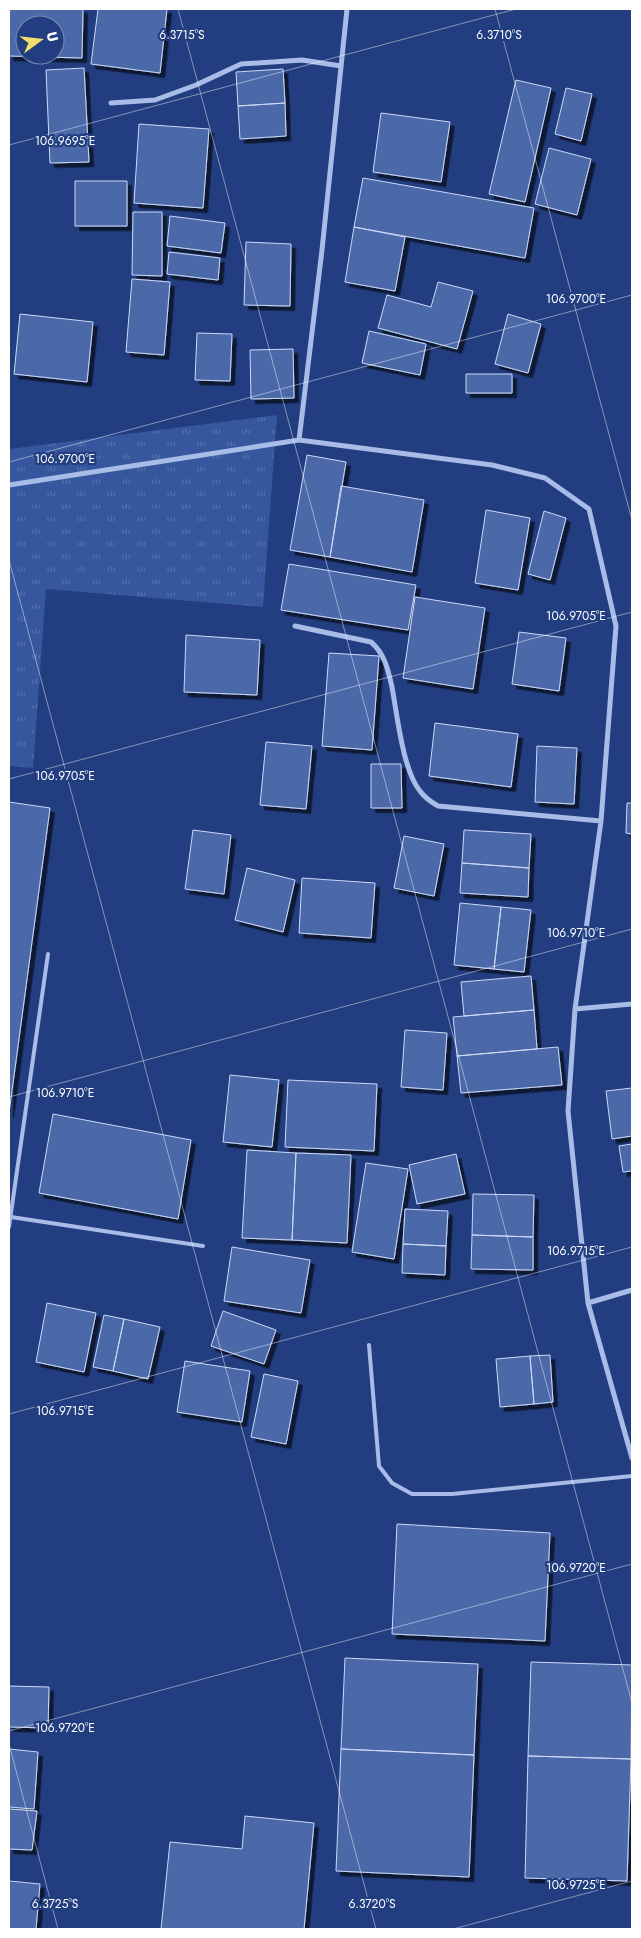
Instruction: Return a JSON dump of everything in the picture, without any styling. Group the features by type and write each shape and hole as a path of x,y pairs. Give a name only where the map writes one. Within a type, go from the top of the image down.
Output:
{"street":[{"path":"299,440 322,250 347,9"},
{"path":"112,103 155,100 196,85 241,64 302,60 341,66"},
{"path":"9,485 299,440 501,467 545,478 590,509 616,626 600,821 575,1009 568,1111 588,1303 632,1458"},
{"path":"295,626 371,642 380,649 390,680 407,762 414,782 428,800 438,806 600,821"},
{"path":"575,1009 632,1004"},
{"path":"588,1303 632,1290"}],"lane":[{"path":"9,1227 48,954"},
{"path":"11,1216 203,1246"},
{"path":"369,1345 380,1466 392,1483 412,1494 452,1494 632,1476"}],"green space":[{"path":"277,415 263,607 46,589 33,768 9,766 9,449"}],"building":[{"path":"9,9 83,9 82,58 65,58 65,15 15,15 15,56 9,56"},
{"path":"98,9 167,9 160,73 91,64"},
{"path":"84,68 89,162 50,163 46,70"},
{"path":"283,69 285,103 238,106 236,72"},
{"path":"516,80 551,88 525,202 489,194"},
{"path":"566,88 592,94 581,141 555,134"},
{"path":"285,103 286,136 240,139 238,106"},
{"path":"381,113 450,122 441,182 373,172"},
{"path":"139,124 209,129 203,208 134,203"},
{"path":"549,148 591,159 577,215 535,204"},
{"path":"363,178 534,208 525,258 354,227"},
{"path":"75,181 127,181 127,226 75,226"},
{"path":"133,212 162,212 162,276 132,275"},
{"path":"170,216 225,223 221,253 167,246"},
{"path":"354,227 405,237 395,291 345,282"},
{"path":"246,242 291,244 290,306 244,305"},
{"path":"169,252 220,258 218,280 167,274"},
{"path":"132,279 170,282 164,355 126,352"},
{"path":"438,282 473,291 457,349 378,328 387,295 431,307"},
{"path":"20,314 93,322 87,382 14,374"},
{"path":"508,314 541,324 528,373 495,364"},
{"path":"369,331 426,344 420,375 362,363"},
{"path":"197,333 232,334 230,381 195,380"},
{"path":"293,349 294,398 251,399 250,350"},
{"path":"466,374 512,374 512,393 466,393"},
{"path":"307,455 346,462 330,557 290,550"},
{"path":"341,486 424,500 412,572 330,557"},
{"path":"486,510 530,518 518,590 475,583"},
{"path":"544,511 566,518 550,580 528,574"},
{"path":"289,564 416,585 408,630 281,610"},
{"path":"415,597 485,608 473,689 403,678"},
{"path":"519,632 566,638 559,691 512,684"},
{"path":"186,635 260,640 257,695 184,692"},
{"path":"329,653 379,656 372,750 322,746"},
{"path":"435,723 518,734 511,787 429,776"},
{"path":"266,742 312,746 306,809 260,805"},
{"path":"537,746 577,748 574,804 535,802"},
{"path":"371,764 401,764 402,808 371,808"},
{"path":"9,802 50,808 9,1113"},
{"path":"627,803 632,803 632,834 626,833"},
{"path":"193,830 231,835 224,894 185,889"},
{"path":"464,830 531,834 529,868 462,863"},
{"path":"404,836 444,844 434,896 394,888"},
{"path":"462,863 529,868 528,897 460,893"},
{"path":"247,868 295,880 283,932 235,920"},
{"path":"302,878 375,883 371,938 299,933"},
{"path":"460,903 501,907 494,969 454,965"},
{"path":"501,907 531,910 524,972 494,969"},
{"path":"531,976 534,1010 464,1016 461,982"},
{"path":"534,1010 537,1049 457,1056 453,1017"},
{"path":"405,1030 447,1033 443,1090 401,1087"},
{"path":"558,1047 562,1085 461,1093 457,1056"},
{"path":"230,1075 279,1080 272,1147 223,1142"},
{"path":"288,1080 377,1084 374,1151 285,1147"},
{"path":"632,1088 632,1136 612,1139 606,1091"},
{"path":"53,1114 191,1140 178,1219 39,1193"},
{"path":"632,1144 632,1171 623,1172 619,1146"},
{"path":"247,1150 296,1153 292,1240 242,1238"},
{"path":"296,1153 351,1155 347,1243 292,1240"},
{"path":"456,1154 465,1194 417,1204 409,1165"},
{"path":"366,1163 408,1169 394,1259 352,1252"},
{"path":"473,1194 534,1195 533,1237 472,1235"},
{"path":"405,1209 448,1211 446,1246 403,1244"},
{"path":"472,1235 533,1237 533,1270 471,1269"},
{"path":"403,1244 446,1246 445,1275 402,1273"},
{"path":"232,1247 310,1260 301,1313 224,1301"},
{"path":"47,1303 96,1313 84,1372 36,1362"},
{"path":"223,1311 276,1330 264,1364 211,1346"},
{"path":"104,1315 124,1319 113,1371 93,1367"},
{"path":"124,1319 160,1327 148,1379 113,1371"},
{"path":"550,1355 553,1402 534,1404 530,1356"},
{"path":"530,1356 534,1404 500,1407 496,1359"},
{"path":"185,1361 250,1371 242,1422 177,1412"},
{"path":"264,1374 298,1381 286,1444 251,1437"},
{"path":"397,1524 550,1533 545,1641 392,1634"},
{"path":"345,1658 478,1664 474,1755 341,1749"},
{"path":"531,1662 632,1665 631,1759 528,1756"},
{"path":"9,1686 49,1687 48,1728 9,1727"},
{"path":"9,1749 38,1752 34,1809 9,1807"},
{"path":"341,1749 474,1755 469,1877 336,1871"},
{"path":"528,1756 631,1759 627,1881 525,1878"},
{"path":"9,1809 37,1811 32,1850 9,1849"},
{"path":"245,1816 314,1823 304,1929 161,1929 170,1842 242,1849"},
{"path":"9,1881 40,1884 36,1929 9,1929"}]}
